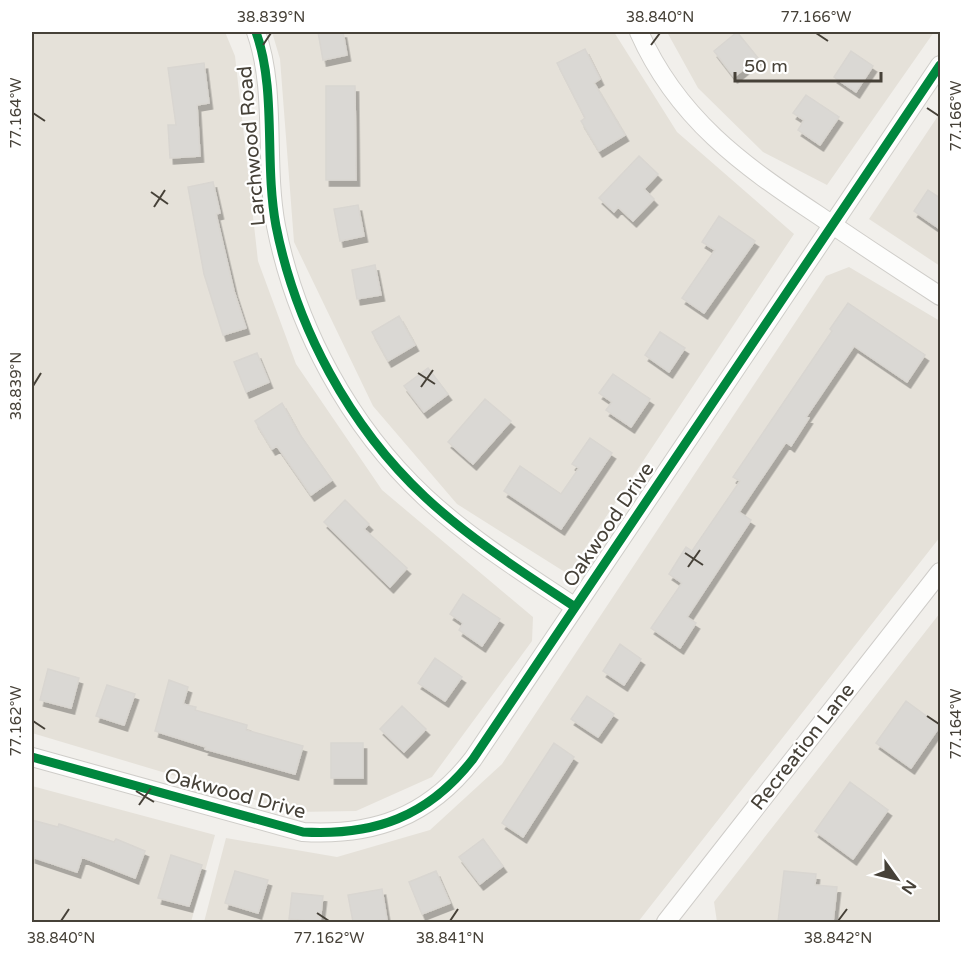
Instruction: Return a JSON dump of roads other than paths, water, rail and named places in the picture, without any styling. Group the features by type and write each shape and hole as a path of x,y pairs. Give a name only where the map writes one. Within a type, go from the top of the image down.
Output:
{"street":[{"name":"Larchwood Road","path":"256,32 265,66 268,159 276,226 289,276 305,323 328,370 355,415 389,460 424,497 462,529 575,607"},
{"path":"639,32 663,75 710,135 763,179 940,297"},
{"name":"Oakwood Drive","path":"32,757 303,832 333,834 381,825 416,811 440,795 461,773 575,607 940,65"},
{"name":"Recreation Lane","path":"674,920 940,572"}]}
